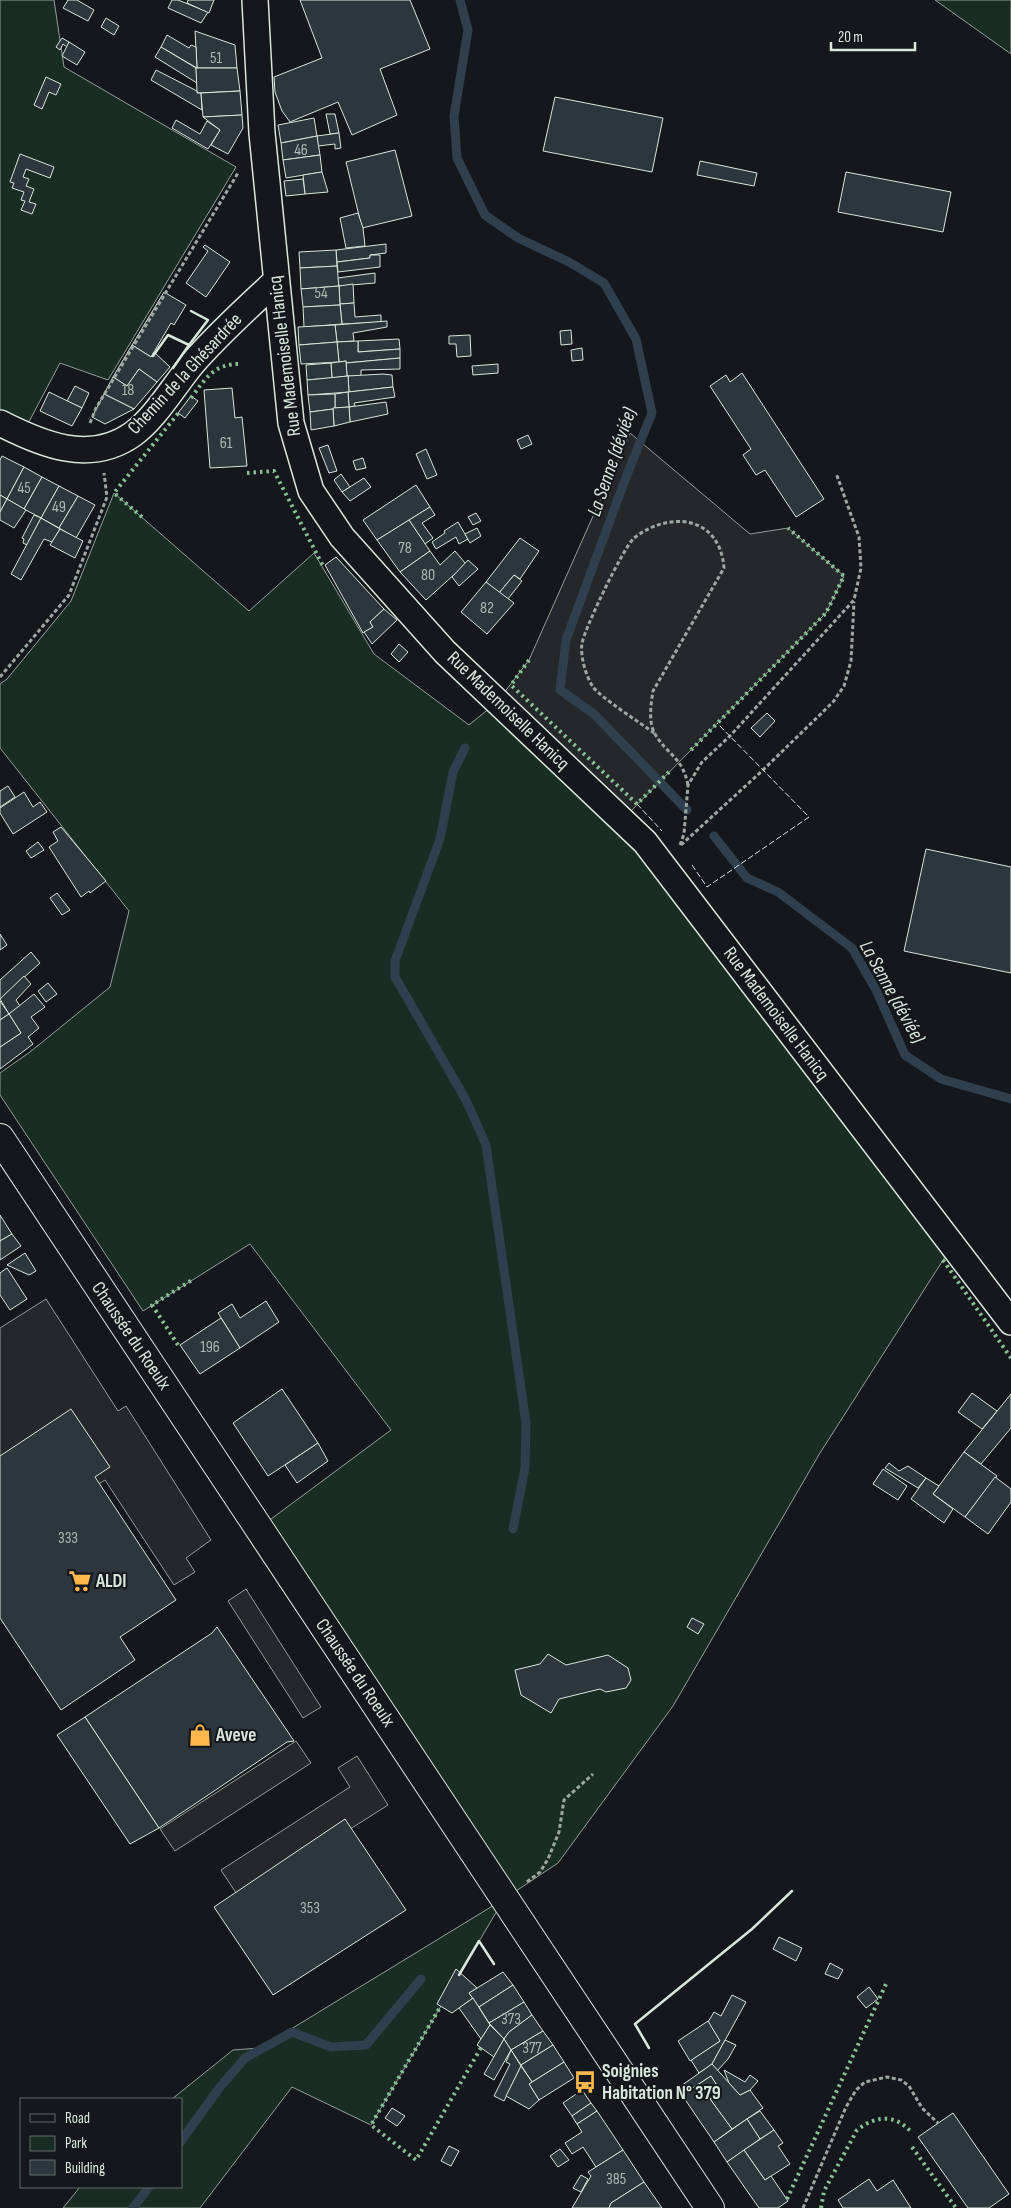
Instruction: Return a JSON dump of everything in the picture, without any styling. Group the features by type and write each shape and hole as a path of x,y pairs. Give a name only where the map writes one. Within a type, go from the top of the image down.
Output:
{"main road":[{"name":"Chaussée du Roeulx","path":"0,1138 710,2208"}],"street":[{"name":"Rue Mademoiselle Hanicq","path":"255,0 262,133 290,423 311,491 342,537 445,652 622,819 660,862 1011,1322"},
{"name":"Chemin de la Ghésardrée","path":"0,423 38,442 64,449 101,448 122,440 143,424 198,357 276,281"}],"path":[{"path":"0,678 69,595 107,497 101,448 89,433 91,418 262,133"},
{"path":"660,862 763,770 832,702 844,686 851,661 854,600 861,568 859,537 836,473"},
{"path":"654,733 650,711 653,691 724,568 723,552 712,533 696,523 681,521 659,524 634,539 618,560 582,643 582,661 594,688 654,733 684,768 688,786 684,834 680,845"},
{"path":"688,786 702,762 730,736 854,600"},
{"path":"504,1899 540,1872 548,1859 559,1832 564,1800 593,1774"},
{"path":"803,2208 846,2107 856,2090 865,2082 887,2076 901,2080 910,2086 922,2108 938,2123"}],"green space":[{"path":"0,0 54,0 64,67 236,167 108,380 60,363 22,435 0,423"},
{"path":"935,0 1011,0 1011,54"},
{"path":"114,493 249,611 314,553 374,654 469,725 497,702 623,819 952,1246 820,1453 673,1706 558,1863 504,1899 259,1528 391,1430 250,1244 143,1311 0,1095 0,1073 30,1052 110,987 129,911 0,748 0,684 7,679 71,601"},
{"path":"504,1899 371,2125 292,2087 200,2208 63,2208 79,2188 182,2188 182,2098 173,2098 233,2050 260,2048"}],"shaded area":[{"path":"630,433 750,534 788,528 844,576 826,613 623,819 497,702 529,660"},
{"path":"46,1299 118,1411 126,1406 211,1540 186,1558 195,1572 174,1585 105,1480 32,1528 0,1480 0,1328"},
{"path":"246,1589 321,1707 303,1718 228,1601"},
{"path":"296,1741 311,1763 175,1851 160,1829"},
{"path":"357,1756 388,1805 240,1899 221,1870 350,1787 338,1768"}],"building":[{"path":"68,0 77,0 94,10 88,21 63,8"},
{"path":"172,0 178,0 208,12 201,23 168,8"},
{"path":"188,0 214,0 209,13 187,3"},
{"path":"300,0 410,0 430,49 380,69 397,115 352,135 338,102 290,122 282,111 275,92 274,77 322,58"},
{"path":"106,18 119,26 114,35 101,27"},
{"path":"195,31 235,45 237,68 197,68"},
{"path":"167,35 189,48 191,45 196,47 197,68 161,47"},
{"path":"62,38 69,42 67,47 63,44 60,50 56,47"},
{"path":"69,42 85,52 77,65 62,56"},
{"path":"161,47 196,68 197,83 155,57"},
{"path":"196,68 237,68 240,91 197,93"},
{"path":"156,70 197,91 197,93 201,93 202,110 151,80"},
{"path":"46,77 61,84 56,95 49,92 42,109 34,105"},
{"path":"240,91 242,115 203,117 201,93"},
{"path":"555,97 663,118 652,172 543,151"},
{"path":"326,114 335,114 339,133 330,134"},
{"path":"242,115 243,128 228,154 211,145 220,130 203,117"},
{"path":"314,118 317,136 281,143 278,125"},
{"path":"176,120 200,134 207,121 220,130 208,149 172,128"},
{"path":"339,133 341,148 335,149 335,144 318,146 317,136"},
{"path":"317,136 320,155 283,160 281,143"},
{"path":"395,150 412,216 362,228 346,162"},
{"path":"20,154 54,167 50,178 26,169 23,177 29,179 26,186 34,189 29,202 36,204 32,214 21,210 25,201 21,200 24,192 12,188 14,183 10,182"},
{"path":"320,155 322,172 286,178 283,160"},
{"path":"700,161 757,173 754,186 697,175"},
{"path":"322,172 328,192 305,194 303,175"},
{"path":"846,172 951,192 943,232 838,212"},
{"path":"303,179 305,194 286,196 284,181"},
{"path":"358,213 363,228 365,246 346,248 340,218"},
{"path":"386,244 386,253 370,255 370,258 337,262 336,250"},
{"path":"205,245 230,262 206,297 186,283 208,251 203,247"},
{"path":"336,250 337,266 300,268 299,252"},
{"path":"370,255 380,255 380,267 338,272 337,262 370,258"},
{"path":"337,266 339,286 301,289 300,268"},
{"path":"375,273 375,283 339,286 338,278"},
{"path":"353,284 354,303 340,304 339,286"},
{"path":"339,286 340,305 303,307 301,289"},
{"path":"164,292 186,305 174,325 171,323 151,357 132,345"},
{"path":"354,303 355,317 381,315 381,322 342,324 340,304"},
{"path":"340,305 342,324 304,327 303,307"},
{"path":"387,321 387,327 353,333 354,341 337,342 335,325"},
{"path":"335,325 337,342 299,345 298,327"},
{"path":"571,330 572,344 561,345 560,331"},
{"path":"470,335 471,356 457,357 456,344 449,344 449,336"},
{"path":"399,339 400,349 358,352 358,341"},
{"path":"358,341 358,352 400,349 400,358 339,362 337,342"},
{"path":"337,342 339,362 301,364 299,345"},
{"path":"132,345 151,357 154,352 170,367 157,382 139,369 127,386 113,377"},
{"path":"582,348 583,360 572,361 571,350"},
{"path":"400,358 400,369 361,370 361,376 347,376 346,363"},
{"path":"346,361 347,376 332,378 331,363"},
{"path":"331,363 332,378 307,380 306,365"},
{"path":"498,364 498,373 473,375 472,366"},
{"path":"139,369 157,382 134,409 104,394 113,377 127,386"},
{"path":"742,373 824,499 796,517 765,470 756,475 743,455 751,449 710,386 726,375 730,382"},
{"path":"392,375 393,387 349,392 348,376"},
{"path":"348,376 349,392 308,395 307,380"},
{"path":"75,386 89,393 82,408 67,401"},
{"path":"393,387 395,397 354,403 355,406 349,407 348,392"},
{"path":"232,388 235,418 242,417 247,466 210,468 204,390"},
{"path":"49,392 82,408 72,426 40,411"},
{"path":"348,392 349,407 335,408 335,394"},
{"path":"104,394 134,409 105,424 92,417"},
{"path":"335,394 335,408 310,412 308,395"},
{"path":"191,396 198,401 185,418 178,413"},
{"path":"386,402 388,414 350,422 349,407"},
{"path":"349,407 350,422 334,426 333,408"},
{"path":"333,409 334,426 311,430 310,412"},
{"path":"528,435 532,444 521,449 517,440"},
{"path":"328,445 337,471 329,473 319,448"},
{"path":"426,449 437,475 427,479 416,454"},
{"path":"2,456 24,467 7,499 0,495 0,460"},
{"path":"363,458 366,468 356,470 353,461"},
{"path":"24,467 42,477 24,509 7,499"},
{"path":"341,474 350,487 342,492 334,480"},
{"path":"42,477 59,486 41,518 24,509"},
{"path":"364,478 371,487 350,501 342,492"},
{"path":"416,485 430,507 377,540 363,520"},
{"path":"59,486 78,496 59,528 41,518"},
{"path":"0,495 7,499 0,512"},
{"path":"78,496 95,505 76,538 59,528"},
{"path":"7,499 26,510 14,528 0,520 0,512"},
{"path":"430,507 435,515 422,523 433,538 425,544 409,520"},
{"path":"476,513 481,521 473,525 468,517"},
{"path":"34,515 41,518 27,545 23,543 24,539 22,538"},
{"path":"41,518 60,529 52,542 44,539 21,580 11,574"},
{"path":"409,520 430,551 400,572 377,540"},
{"path":"458,522 468,539 459,544 456,537 436,549 432,542"},
{"path":"477,528 481,536 470,543 465,534"},
{"path":"60,529 83,541 75,558 50,545"},
{"path":"520,538 539,551 520,579 514,575 499,593 486,582"},
{"path":"430,551 440,565 455,551 466,564 426,600 400,572"},
{"path":"336,557 384,609 370,622 373,627 363,633 325,565"},
{"path":"468,560 478,569 459,586 452,577"},
{"path":"514,575 522,581 508,599 499,593"},
{"path":"486,582 514,603 487,634 461,612"},
{"path":"384,609 397,620 372,644 364,632 373,627 370,622"},
{"path":"399,644 408,652 399,662 391,654"},
{"path":"767,713 775,721 760,737 751,728"},
{"path":"8,786 15,797 0,807 0,791"},
{"path":"24,792 33,807 40,802 47,812 13,834 0,813 0,808"},
{"path":"61,827 106,881 81,897 49,847 58,841 53,832"},
{"path":"38,842 44,850 31,858 26,851"},
{"path":"926,849 1011,867 1011,973 904,951"},
{"path":"57,893 70,910 62,915 50,898"},
{"path":"0,934 7,945 0,950"},
{"path":"31,952 40,963 0,999 0,980"},
{"path":"24,976 31,984 16,1000 20,1006 9,1014 0,999"},
{"path":"48,983 57,994 46,1002 38,991"},
{"path":"34,994 45,1007 31,1017 39,1028 28,1037 33,1044 0,1069 0,1047 21,1033 9,1014"},
{"path":"0,1001 9,1014 0,1020"},
{"path":"9,1014 21,1033 0,1047 0,1020"},
{"path":"0,1215 12,1234 0,1241"},
{"path":"12,1234 21,1246 0,1260 0,1241"},
{"path":"25,1253 36,1271 29,1275 7,1265"},
{"path":"7,1268 27,1299 10,1310 0,1295 0,1273"},
{"path":"266,1301 279,1322 240,1348 218,1313 232,1304 240,1318"},
{"path":"221,1318 240,1348 200,1374 180,1345"},
{"path":"282,1389 318,1443 268,1476 233,1423"},
{"path":"972,1393 997,1411 982,1429 958,1412"},
{"path":"1011,1394 1011,1428 981,1464 964,1452"},
{"path":"71,1409 110,1467 95,1477 176,1600 120,1637 135,1660 61,1710 0,1618 0,1456"},
{"path":"318,1443 328,1461 297,1483 285,1465"},
{"path":"964,1452 997,1476 965,1517 933,1494"},
{"path":"889,1463 899,1471 908,1466 926,1478 918,1488 885,1468"},
{"path":"883,1469 907,1486 898,1500 873,1484"},
{"path":"995,1477 1011,1489 1011,1502 988,1534 965,1517"},
{"path":"926,1478 939,1486 933,1494 953,1509 944,1523 911,1499"},
{"path":"692,1618 704,1624 698,1634 687,1627"},
{"path":"217,1627 294,1741 287,1742 159,1828 85,1717 212,1633"},
{"path":"548,1654 566,1665 608,1655 628,1668 631,1680 626,1688 606,1692 600,1689 559,1699 551,1713 521,1695 515,1670 540,1664"},
{"path":"85,1717 159,1828 130,1844 57,1735"},
{"path":"345,1819 406,1910 273,1995 214,1907"},
{"path":"779,1937 802,1948 796,1961 773,1949"},
{"path":"830,1963 843,1970 838,1979 825,1974"},
{"path":"456,1969 477,1988 469,1993 473,1998 452,2013 437,2004"},
{"path":"503,1972 513,1985 479,2007 469,1993"},
{"path":"513,1985 524,2002 489,2023 479,2007"},
{"path":"869,1987 878,1999 866,2008 857,1997"},
{"path":"732,1995 746,2002 712,2064 699,2073 691,2060 720,2041 708,2022 714,2012 721,2016"},
{"path":"473,1998 490,2025 481,2039 459,2008"},
{"path":"524,2002 532,2015 509,2032 504,2039 489,2023"},
{"path":"532,2015 543,2031 511,2050 504,2039 509,2032"},
{"path":"708,2021 720,2041 690,2061 678,2041"},
{"path":"490,2025 504,2039 494,2057 477,2045"},
{"path":"543,2031 553,2045 521,2065 511,2050"},
{"path":"504,2039 511,2050 494,2080 484,2074"},
{"path":"725,2040 736,2045 728,2059 717,2071 712,2064"},
{"path":"553,2045 564,2062 532,2082 521,2065"},
{"path":"511,2050 521,2066 504,2101 494,2096 510,2064 506,2062"},
{"path":"564,2062 574,2078 539,2100 529,2084"},
{"path":"712,2064 740,2095 750,2090 763,2108 732,2129 710,2099 721,2092 711,2076 682,2095 678,2088"},
{"path":"521,2066 532,2082 529,2084 539,2100 529,2109 506,2096"},
{"path":"724,2070 745,2082 750,2075 758,2081 750,2090 740,2095 729,2083"},
{"path":"711,2076 721,2092 710,2099 732,2129 714,2142 682,2095"},
{"path":"582,2090 591,2103 572,2116 563,2103"},
{"path":"591,2103 597,2111 577,2124 572,2116"},
{"path":"392,2108 405,2116 397,2126 385,2118"},
{"path":"597,2111 623,2150 596,2167 583,2147 572,2154 565,2143 582,2132 577,2124"},
{"path":"760,2111 774,2130 760,2139 747,2119"},
{"path":"953,2113 1009,2194 989,2208 968,2208 918,2137"},
{"path":"747,2119 760,2139 727,2162 714,2142"},
{"path":"774,2130 783,2143 778,2146 790,2164 765,2180 744,2150"},
{"path":"449,2146 459,2151 451,2166 441,2161"},
{"path":"560,2149 569,2160 558,2167 550,2156"},
{"path":"623,2150 644,2182 611,2203 609,2208 572,2208 591,2176 588,2172"},
{"path":"744,2150 765,2180 771,2176 788,2201 778,2208 759,2208 727,2162"},
{"path":"581,2175 588,2179 581,2192 573,2188"},
{"path":"869,2179 877,2191 893,2180 911,2208 843,2208 838,2200"},
{"path":"644,2182 662,2208 609,2208 611,2203"}],"waterway":[{"name":"La Senne (déviée)","path":"460,0 468,30 454,116 457,158 485,215 518,238 569,262 604,283 636,339 652,413 626,477 566,640 560,690 594,714 687,810"},
{"path":"465,748 453,772 440,839 395,961 395,977 466,1100 486,1145 526,1423 525,1468 513,1529"},
{"name":"La Senne (déviée)","path":"714,836 747,878 778,892 852,948 876,990 905,1055 941,1079 1011,1099"},
{"path":"182,2140 220,2087 245,2058 292,2032 331,2047 366,2045 421,1979"},
{"path":"133,2208 148,2188"}],"hedge":[{"path":"191,398 212,373 224,366 242,364"},
{"path":"142,517 114,493 180,411"},
{"path":"247,473 274,471 324,568"},
{"path":"691,750 826,613 844,576 788,528"},
{"path":"529,660 511,685 637,804 669,772"},
{"path":"943,1260 1011,1358"},
{"path":"178,1345 152,1305 192,1280"},
{"path":"787,2199 886,1984"},
{"path":"439,2009 371,2125 416,2160 482,2046"},
{"path":"821,2208 824,2191 857,2130 871,2121 886,2119 899,2122 912,2133"},
{"path":"912,2147 956,2208"}],"fence":[{"path":"692,865 707,887 809,817 717,723"},
{"path":"637,804 662,831"}],"wall":[{"path":"189,345 208,320 191,311"},
{"path":"153,356 168,335 189,345 173,368"},
{"path":"649,2048 635,2024 752,1929 792,1891"},
{"path":"459,1975 479,1941 494,1964"}],"place":[{"name":"ALDI","path":"80,1581"},
{"name":"Aveve","path":"200,1735"},
{"name":"Soignies Habitation N° 379","path":"585,2082"}]}
